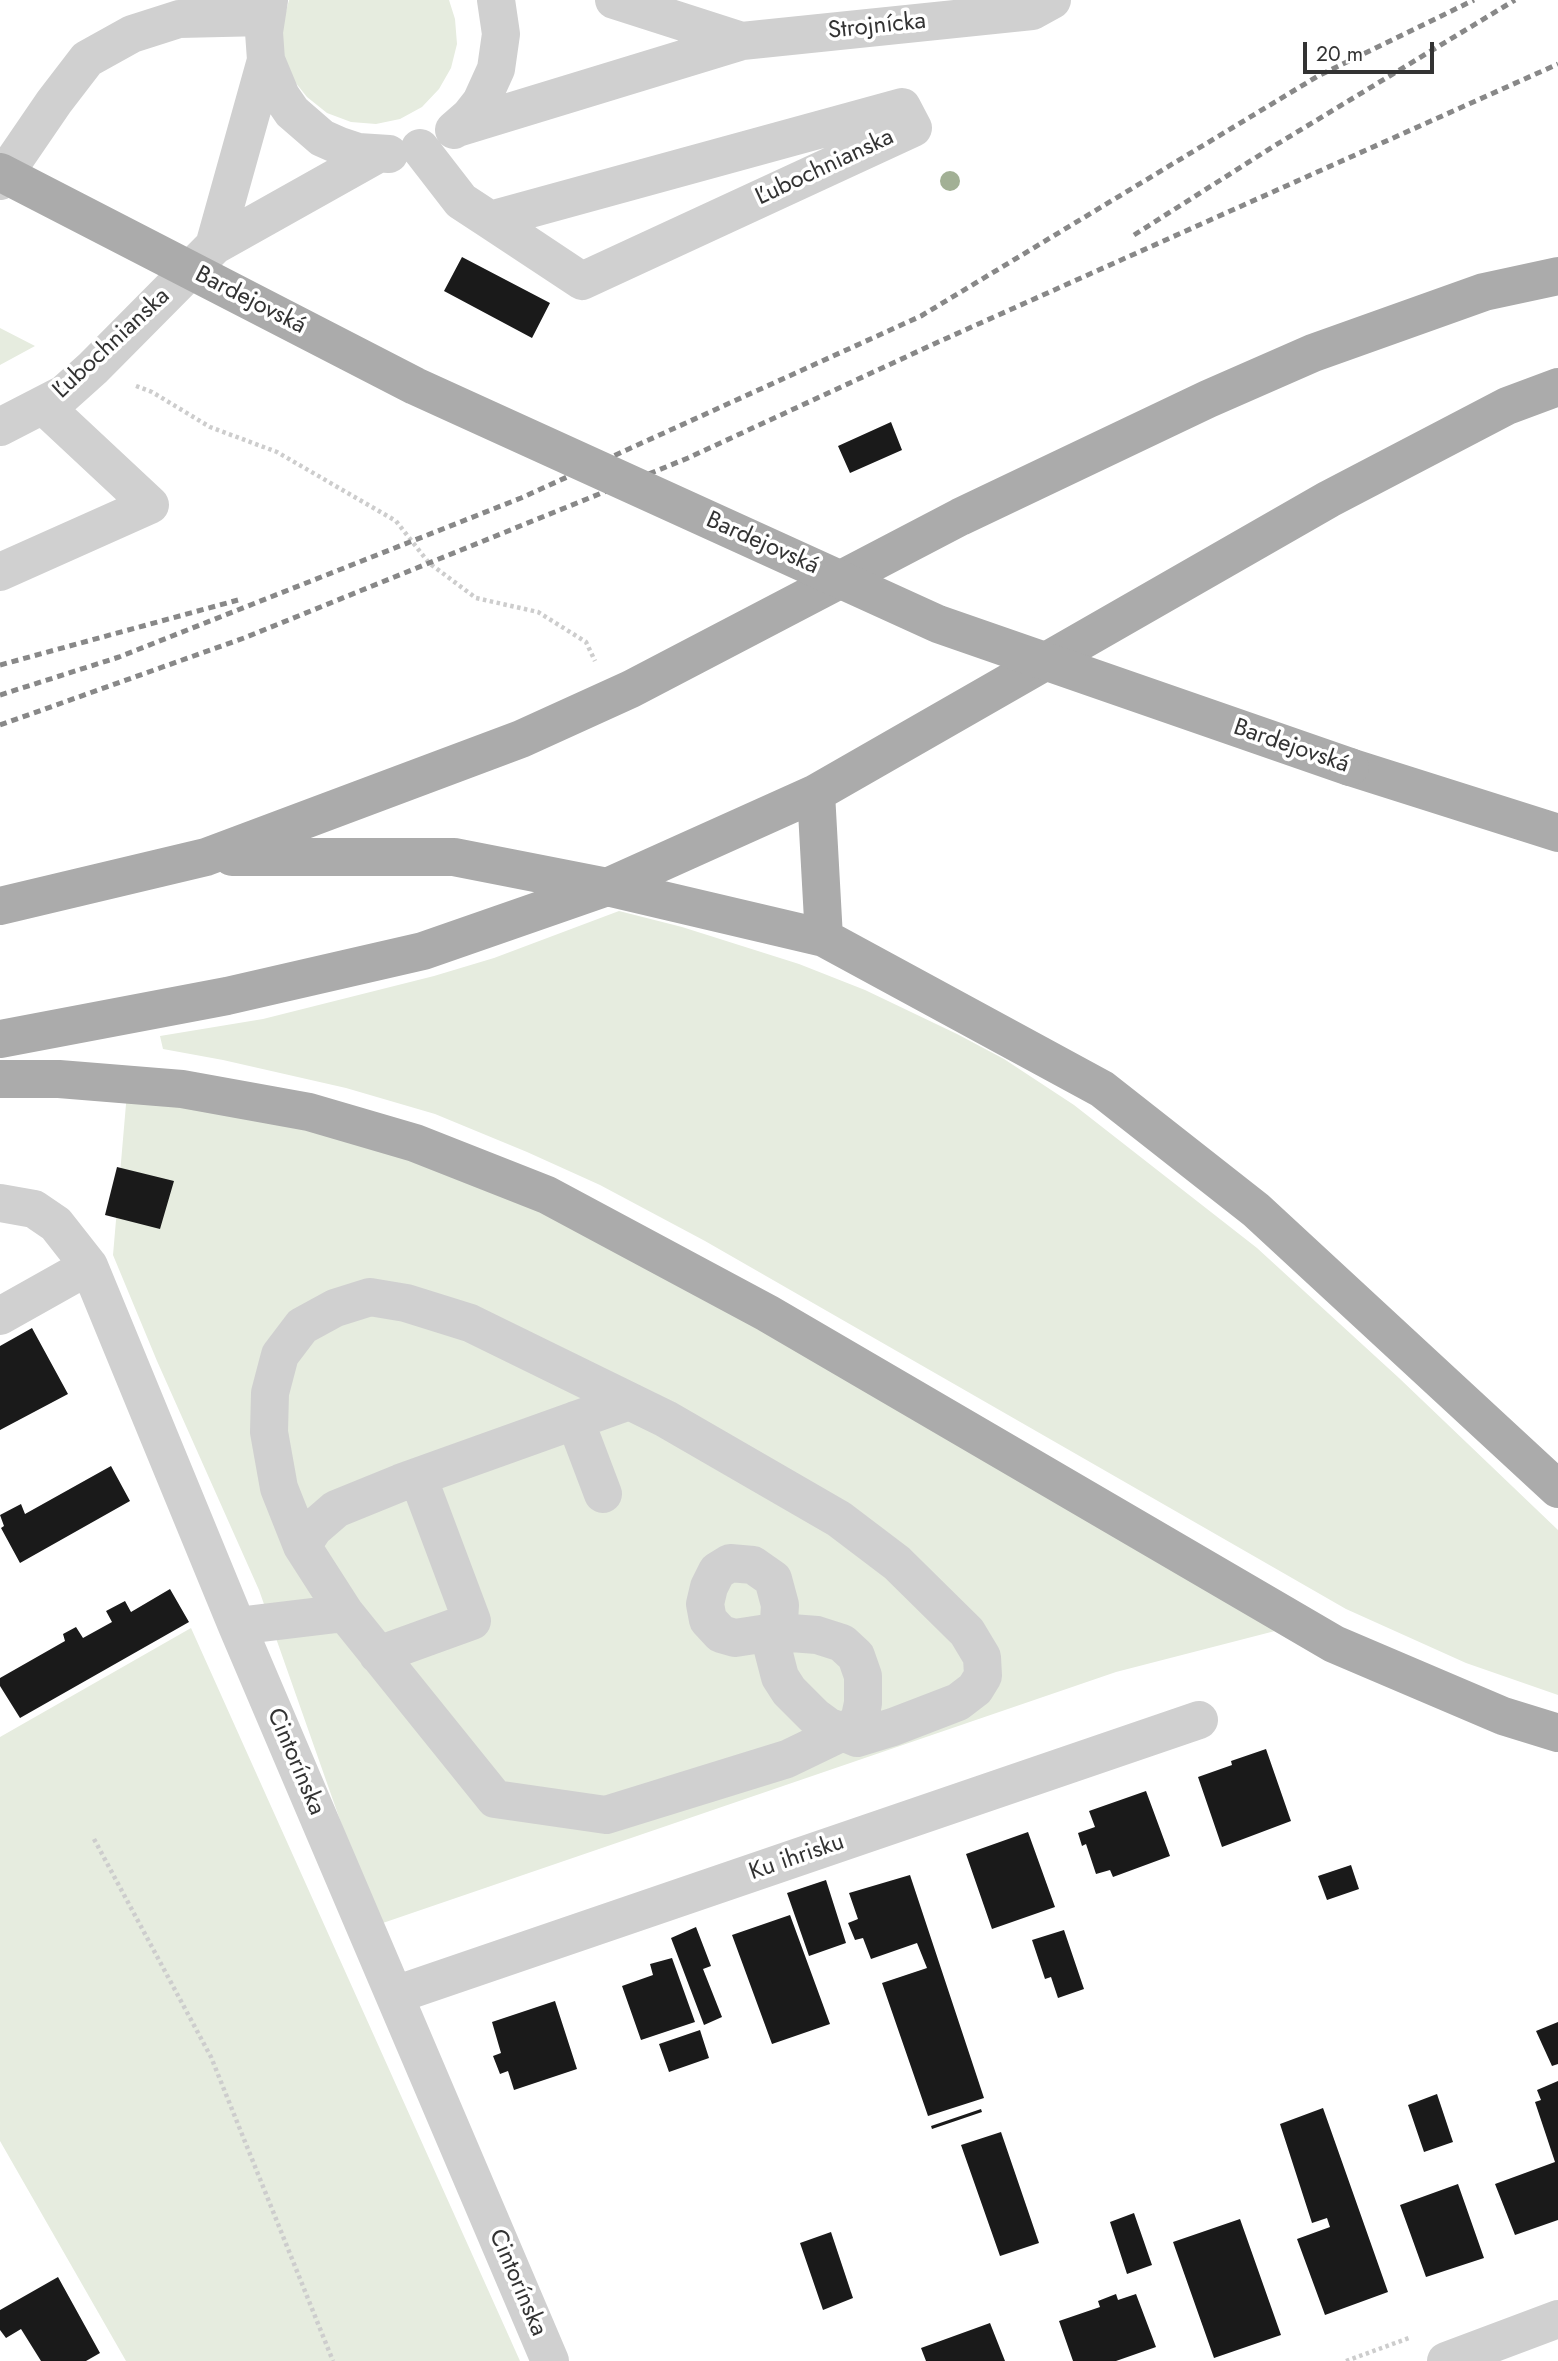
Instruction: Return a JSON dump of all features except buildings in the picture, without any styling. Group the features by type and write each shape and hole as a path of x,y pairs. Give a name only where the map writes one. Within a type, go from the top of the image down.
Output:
{"main road":[{"name":"Bardejovská","path":"0,172 415,386 938,624 1350,767 1558,833"},
{"path":"0,906 206,857 522,739 611,699 960,517 1208,399 1313,353 1484,292 1558,276"},
{"path":"0,1038 227,996 423,950 607,887 816,793 1329,499 1507,407 1558,387"},
{"path":"816,793 824,938"},
{"path":"206,857 454,857 607,887 824,938 1102,1089 1256,1210 1558,1489"},
{"path":"0,1079 59,1079 182,1090 309,1112 415,1143 547,1195 767,1313 1334,1644 1503,1716 1558,1733"}],"street":[{"path":"457,128 481,102 496,69 501,34 496,0"},
{"path":"614,0 742,41"},
{"name":"Strojnícka","path":"742,41 1032,10 1052,0"},
{"path":"0,181 87,59 132,34 178,19 267,9 264,39 266,60 281,96 306,126 340,146 378,154 420,148 457,128 742,41"},
{"path":"214,246 266,60"},
{"name":"Ľubochnianska","path":"420,148 461,201 582,281 913,128 902,107 490,220"},
{"path":"214,246 378,154"},
{"name":"Ľubochnianska","path":"0,427 64,394 214,246"},
{"path":"0,572 150,505 44,405"},
{"name":"Cintorínska","path":"0,1203 34,1209 56,1224 89,1266 237,1626 550,2361"},
{"path":"0,1316 89,1266"},
{"path":"629,1401 470,1324 406,1303 370,1297 335,1308 302,1326 280,1355 270,1393 269,1432 279,1488 302,1546 345,1613 495,1798 606,1815 787,1759 843,1732 859,1722 863,1703 863,1676 856,1656 842,1643 817,1635 776,1633 774,1650 780,1677 789,1691 829,1727 843,1732 857,1738 958,1702 975,1689 983,1676 982,1657 967,1632 897,1563 839,1519 666,1419 629,1401"},
{"path":"302,1546 314,1528 336,1509 629,1401"},
{"path":"575,1420 603,1494"},
{"path":"378,1655 472,1621 418,1477"},
{"path":"237,1626 345,1613"},
{"name":"Ku ihrisku","path":"395,1995 1199,1720"},
{"path":"1446,2361 1558,2319"}],"path":[{"path":"93,368 152,392 210,427 277,452 396,521 429,563 476,598 538,612 586,642 611,699"},
{"path":"94,1839 211,2057 333,2361"}],"shaded area":[{"path":"289,0 449,0 455,19 457,44 451,68 439,89 422,107 400,119 376,124 351,122 327,113 307,97 291,77 283,52 282,27"},
{"path":"0,328 35,346 0,365"},
{"path":"619,911 682,927 799,964 865,990 957,1034 1004,1059 1074,1105 1257,1248 1399,1378 1558,1530 1558,1695 1466,1663 1346,1609 705,1241 600,1185 435,1114 346,1088 163,1049 160,1036 263,1019 434,976 494,958"},
{"path":"128,1081 482,1174 1306,1623 1116,1672 377,1925 259,1590 113,1255"},
{"path":"191,1628 520,2361 126,2361 0,2141 0,1737"}],"railway":[{"path":"0,695 119,657 521,498 921,316 1318,76 1474,0"},
{"path":"1134,235 1274,146 1515,0"},
{"path":"0,725 244,638 688,458 936,343 1558,64"},
{"path":"0,665 238,600"}]}
